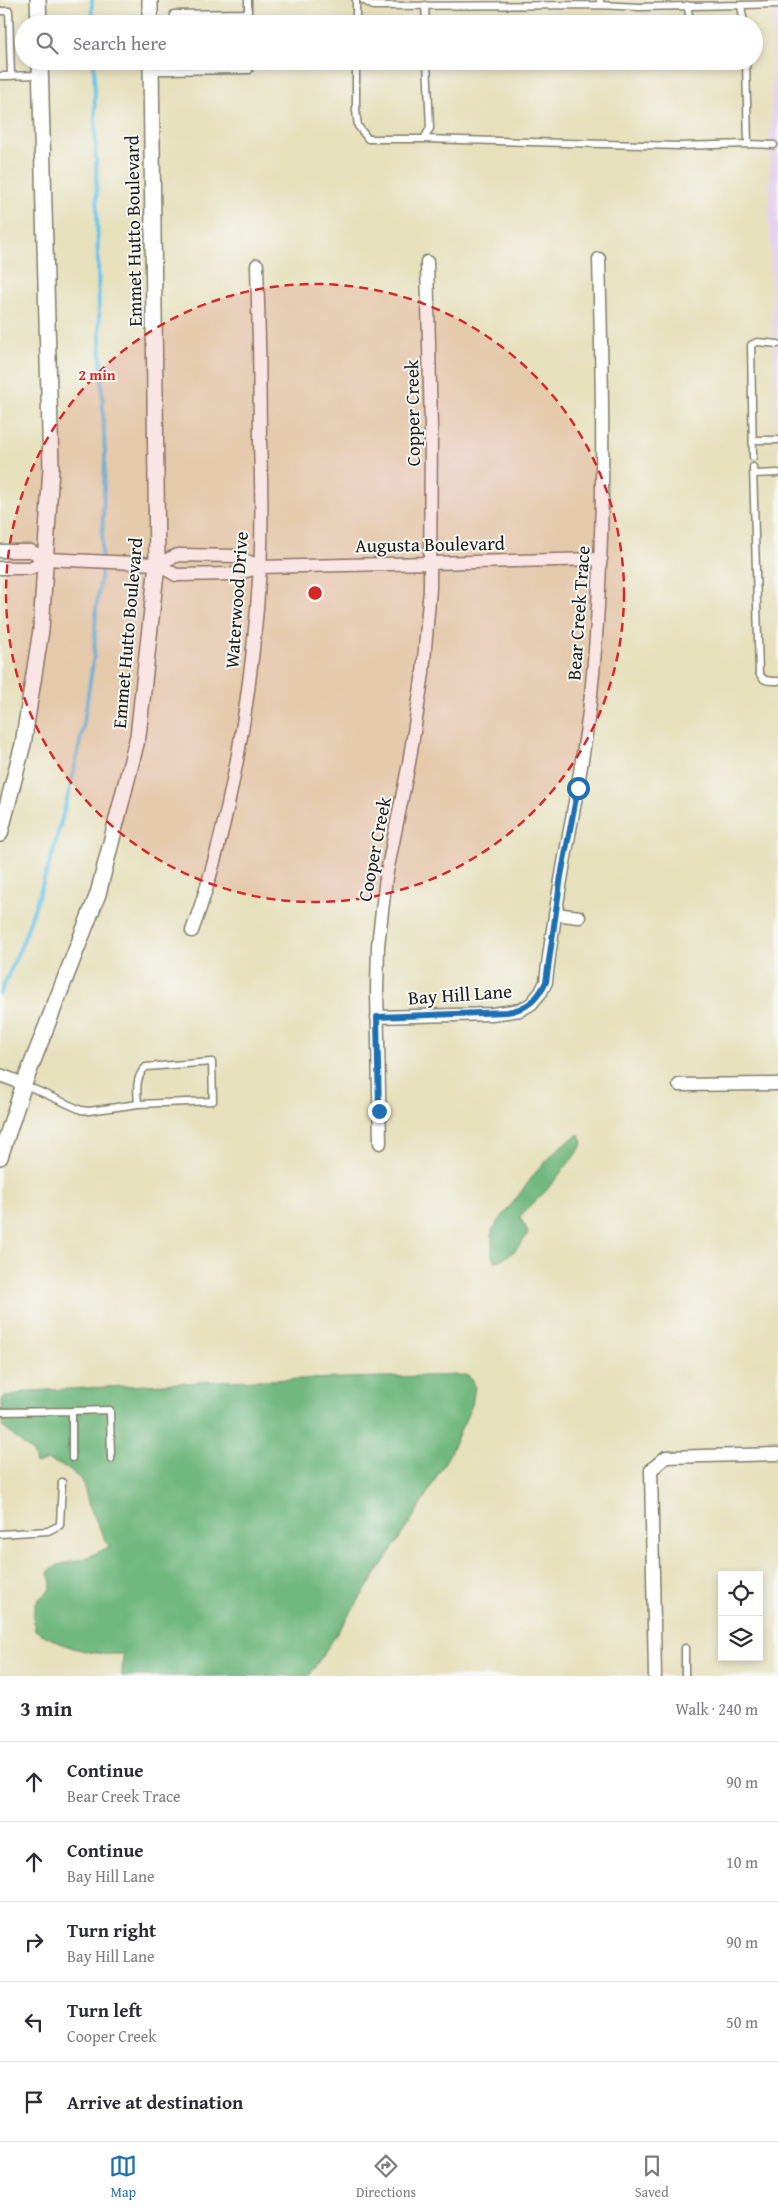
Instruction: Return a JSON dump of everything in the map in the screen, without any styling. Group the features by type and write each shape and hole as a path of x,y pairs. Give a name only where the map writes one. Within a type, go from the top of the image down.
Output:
{"street":[{"path":"38,0 39,15"},
{"path":"150,0 150,15"},
{"path":"0,834 23,744 41,630 51,468 40,70"},
{"name":"Emmet Hutto Boulevard","path":"0,1157 24,1084 98,894 138,736 157,564 151,70"},
{"name":"Bear Creek Trace","path":"547,966 578,788 591,695 601,559 602,443 599,259"},
{"name":"Copper Creek","path":"427,262 431,398 430,563"},
{"name":"Waterwood Drive","path":"192,931 202,904 214,858 238,746 250,677 260,567 257,264"},
{"name":"Augusta Boulevard","path":"0,551 31,551 46,559 157,564 178,555 236,556 260,567"},
{"name":"Augusta Boulevard","path":"0,568 32,568 46,559"},
{"name":"Augusta Boulevard","path":"157,564 176,575 236,574 260,567 601,559"},
{"name":"Cooper Creek","path":"380,1143 377,1017 378,945 383,899 416,719 426,635 430,563"},
{"path":"555,914 579,917"},
{"name":"Bay Hill Lane","path":"377,1017 492,1014 520,1010 531,1004 541,992 546,982 547,966"},
{"path":"0,1075 24,1084"},
{"path":"679,1085 778,1084"},
{"path":"655,1676 651,1470 666,1457 778,1454"}],"lane":[{"path":"174,15 248,13 248,0"},
{"path":"356,0 356,15"},
{"path":"363,0 373,6 600,2 638,7 778,4"},
{"path":"687,5 689,15"},
{"path":"741,5 743,15"},
{"path":"425,6 426,15"},
{"path":"0,11 9,11 11,76"},
{"path":"0,76 11,76 33,70"},
{"path":"170,70 249,70"},
{"path":"356,70 358,126 368,139 680,146 774,145"},
{"path":"424,139 430,128 427,70"},
{"path":"746,70 748,144"},
{"path":"753,457 751,345 757,342 778,344"},
{"path":"753,440 778,440"},
{"path":"778,473 754,471 759,673 760,677 767,681 778,681"},
{"path":"24,1084 81,1110 89,1111 138,1104 213,1101 212,1062 146,1067 139,1075 138,1104"},
{"path":"0,1412 110,1410 111,1458"},
{"path":"72,1411 72,1458"},
{"path":"0,1534 48,1531 60,1525 62,1482"},
{"path":"685,1648 685,1676"}],"shaded area":[{"path":"774,0 778,0 777,463 769,204"}],"green space":[{"path":"579,1134 583,1142 579,1150 546,1191 520,1216 528,1233 525,1238 511,1254 496,1261 492,1256 492,1230 537,1171 561,1146"},
{"path":"468,1375 475,1386 472,1405 449,1455 416,1513 309,1676 122,1676 123,1654 88,1652 77,1649 35,1630 35,1606 51,1587 48,1572 58,1565 86,1558 109,1547 89,1506 82,1480 65,1467 48,1460 36,1464 33,1453 3,1427 2,1398 29,1391 221,1381"}],"waterway":[{"path":"92,0 92,15"},
{"path":"0,994 24,939 52,856 71,784 83,728 94,655 96,609 101,574 105,457 99,314 94,70"}],"route":[{"path":"379,1111 377,1017 507,1012 520,1010 531,1004 541,992 546,982 561,876 578,788"}]}
